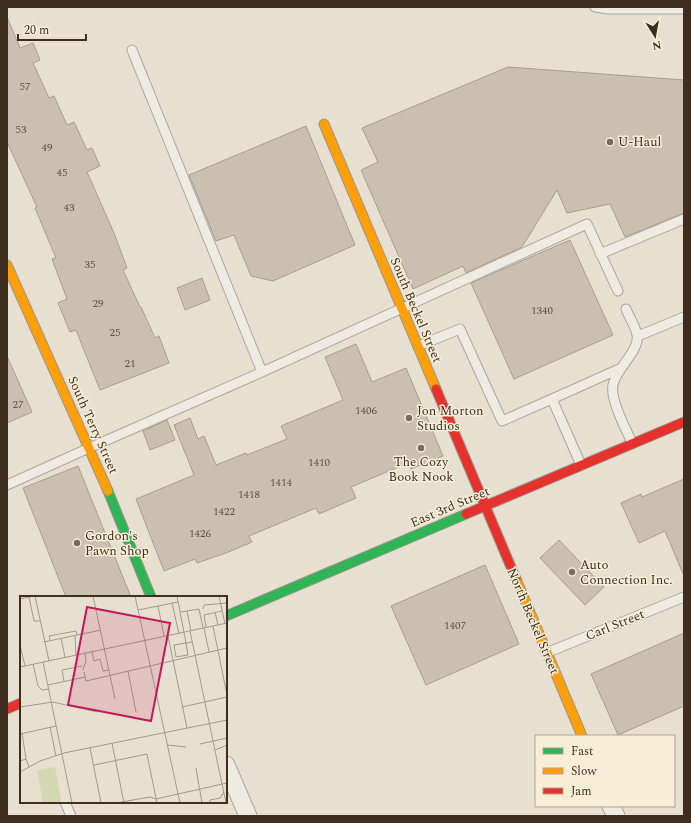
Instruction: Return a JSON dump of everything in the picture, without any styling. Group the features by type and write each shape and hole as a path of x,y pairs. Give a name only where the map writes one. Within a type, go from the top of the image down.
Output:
{"street":[{"name":"South Beckel Street","path":"324,124 486,506"},
{"name":"South Terry Street","path":"7,265 89,448 151,596"},
{"name":"East 3rd Street","path":"227,616 684,422"},
{"name":"North Beckel Street","path":"486,506 546,653 582,735"},
{"path":"7,709 20,703"},
{"path":"227,767 248,816"},
{"path":"612,807 616,816"}],"lane":[{"path":"595,7 608,9 684,9"},
{"path":"132,50 262,372"},
{"path":"600,254 684,219"},
{"path":"7,485 262,372 587,224 618,291"},
{"path":"626,309 638,336 634,350 619,370 613,385 615,404 632,444"},
{"path":"638,336 684,317"},
{"path":"418,346 460,329 502,421 619,370"},
{"path":"552,399 581,465"},
{"name":"Carl Street","path":"546,653 684,596"},
{"path":"65,803 71,816"}],"building":[{"path":"7,17 20,48 33,43 40,60 33,63 49,98 54,96 67,125 74,122 87,150 92,148 100,166 87,172 114,233 127,268 123,270 155,338 159,336 169,363 100,390 76,330 70,332 58,303 67,299 52,259 56,258 35,208 37,207 7,142"},
{"path":"508,67 684,80 684,213 625,237 610,204 567,213 557,190 522,247 466,273 463,266 413,289 361,170 378,162 362,128"},
{"path":"306,126 355,245 273,281 251,276 234,235 216,241 189,175"},
{"path":"570,240 613,335 514,379 471,283"},
{"path":"202,278 210,300 185,310 177,288"},
{"path":"356,344 372,382 406,368 443,456 411,469 408,463 351,487 356,498 319,514 316,508 249,536 252,542 226,553 197,563 195,559 164,571 136,499 194,475 174,425 190,418 198,439 204,436 216,465 246,453 247,455 287,439 281,426 343,400 325,357"},
{"path":"7,356 32,412 7,423"},
{"path":"167,420 175,440 150,450 143,431"},
{"name":"Gordon's Pawn Shop","path":"78,466 131,596 66,596 23,488"},
{"path":"684,479 684,576 665,531 639,543 621,503 641,494 642,497"},
{"name":"Auto Connection Inc.","path":"559,540 604,587 585,605 540,558"},
{"path":"485,565 519,644 426,685 391,606"},
{"path":"684,633 684,706 618,735 591,674"}],"traffic: fast":[{"path":"108,491 151,596"},
{"path":"227,616 466,514"}],"traffic: slow":[{"path":"324,124 436,389"},
{"path":"7,265 108,491"},
{"path":"516,579 582,735"}],"traffic: jam":[{"path":"436,389 516,579"},
{"path":"466,514 684,422"},
{"path":"7,709 20,703"}],"place":[{"name":"U-Haul","path":"610,142"},
{"name":"Jon Morton Studios","path":"409,418"},
{"name":"The Cozy Book Nook","path":"421,448"},
{"name":"Gordon's Pawn Shop","path":"77,543"},
{"name":"Auto Connection Inc.","path":"572,572"}]}
